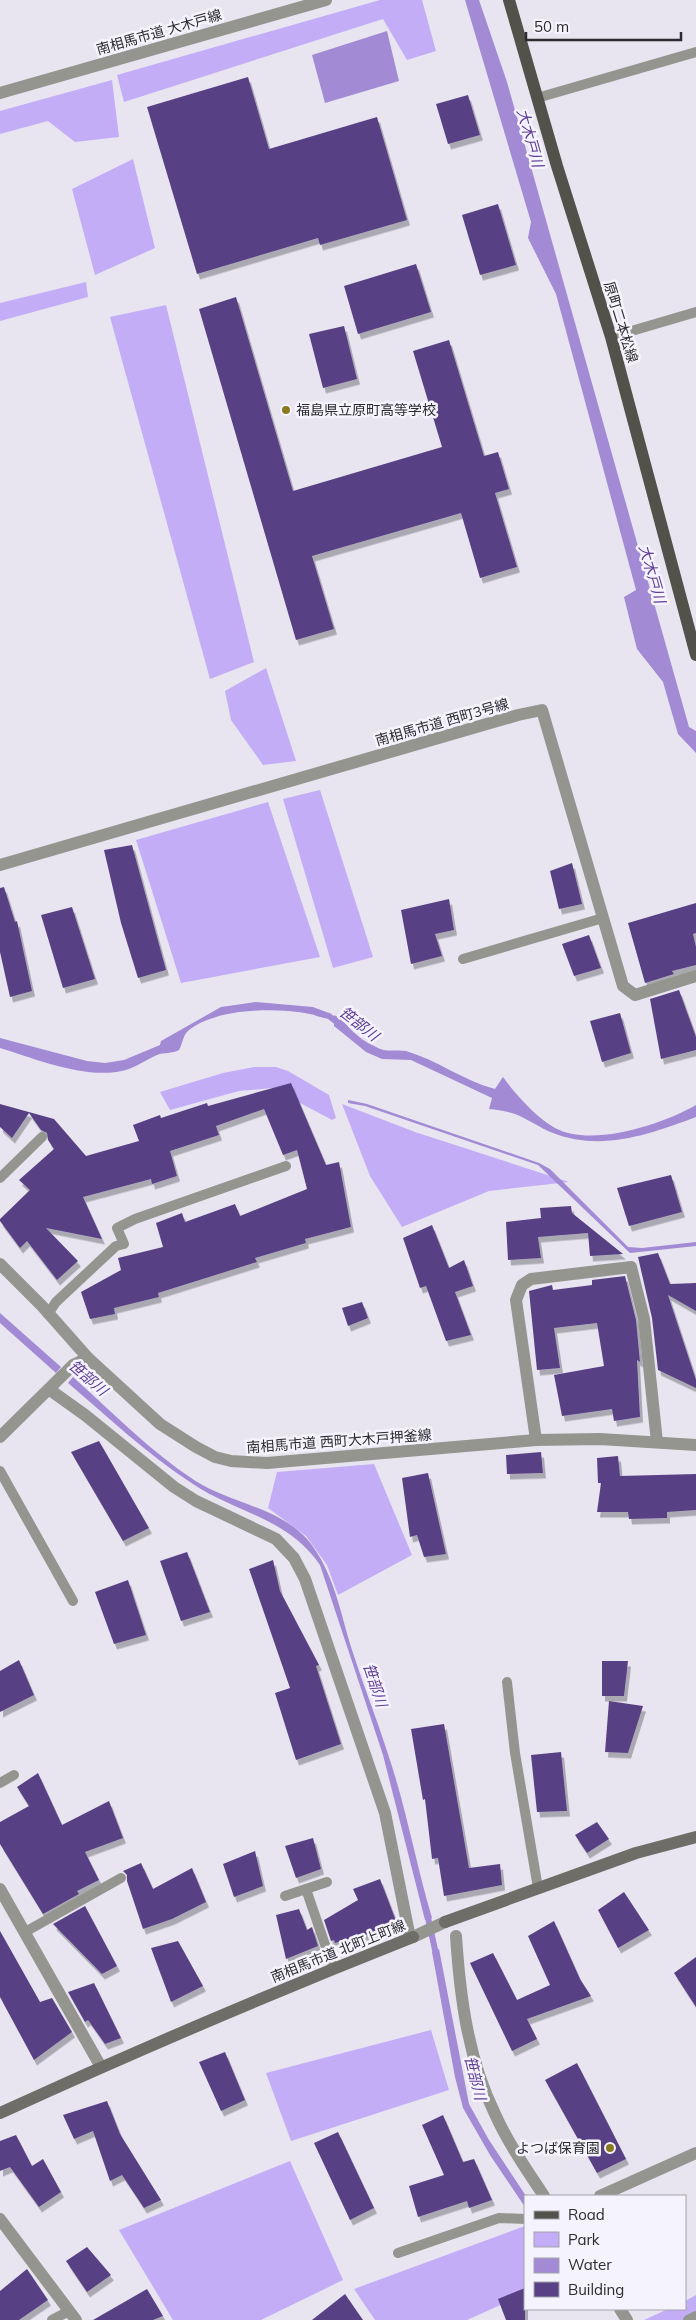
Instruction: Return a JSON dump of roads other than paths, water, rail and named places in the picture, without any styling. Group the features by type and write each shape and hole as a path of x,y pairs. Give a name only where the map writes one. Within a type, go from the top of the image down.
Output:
{"main road":[{"name":"原町二本松線","path":"509,0 611,337 691,617 696,654"}],"street":[{"name":"南相馬市道 大木戸線","path":"0,93 326,0"},
{"name":"南相馬市道 西町3号線","path":"0,865 542,710 623,986 635,996 696,976"},
{"name":"南相馬市道 西町大木戸押釜線","path":"0,1264 88,1358 160,1424 215,1457 231,1461 288,1462 536,1440 657,1442 696,1445"},
{"path":"536,1440 516,1300 522,1285 531,1279 630,1267 644,1319 657,1442"},
{"path":"0,1437 53,1387 73,1365 88,1358"},
{"path":"53,1387 174,1487 196,1501 276,1539 294,1558 311,1596 385,1812 412,1937"},
{"name":"南相馬市道 北町上町線","path":"0,2113 101,2067 445,1922 636,1852 696,1837"},
{"path":"0,1890 101,2067"},
{"path":"456,1936 463,2006 484,2088 495,2115 543,2195"},
{"path":"602,2195 696,2153"},
{"path":"0,2219 73,2315"}],"lane":[{"path":"538,98 696,52"},
{"path":"611,337 696,312"},
{"path":"463,959 603,918"},
{"path":"0,1178 42,1137"},
{"path":"48,1314 56,1302 116,1246 124,1244 117,1228 135,1218 286,1166"},
{"path":"0,1471 73,1600"},
{"path":"507,1682 515,1752 538,1888"},
{"path":"0,1783 14,1775"},
{"path":"25,1932 121,1878"},
{"path":"285,1896 327,1882"},
{"path":"306,1889 333,1968"},
{"path":"398,2253 482,2222 499,2218 524,2219"},
{"path":"52,2320 73,2315"},
{"path":"688,2320 696,2316"}],"water":[{"path":"465,0 479,0 507,82 689,727 696,731 696,753 678,734 663,682 637,649 624,597 636,590 556,294 528,238 531,222"},
{"path":"387,31 399,81 325,103 312,55"},
{"path":"256,1002 313,1007 326,1012 325,1018 293,1011 274,1010 234,1013 215,1017 199,1023 187,1032 179,1050 157,1055 129,1069 114,1072 98,1073 64,1068 0,1048 0,1038 87,1061 105,1063 124,1060 160,1045 161,1041 221,1007"},
{"path":"334,1015 341,1019 361,1039 380,1049 406,1051 472,1081 495,1089 503,1077 520,1098 548,1124 570,1134 588,1136 607,1135 627,1131 647,1126 696,1105 696,1117 644,1135 607,1141 589,1141 553,1133 515,1114 489,1109 492,1098 411,1060 382,1059 366,1052 334,1026"},
{"path":"348,1100 367,1104 539,1163 550,1169 628,1247 642,1248 696,1242 696,1246 630,1253 538,1165 365,1106 348,1103"},
{"path":"0,1313 61,1367 56,1373 0,1323"},
{"path":"73,1377 132,1431 178,1469 208,1488 268,1512 282,1520 295,1528 316,1551 324,1564 335,1592 356,1663 394,1774 432,1918 425,1920 383,1755 320,1565 293,1536 277,1526 210,1494 160,1461 68,1383"},
{"path":"439,1949 469,2104 489,2140 525,2195 524,2206 490,2155 463,2108 455,2077 432,1952"}],"waterway":[{"name":"笹部川","path":"317,1013 329,1016 339,1024"},
{"name":"笹部川","path":"427,1913 437,1959"}],"place":[{"name":"福島県立原町高等学校","path":"286,410"},
{"name":"よつば保育園","path":"610,2148"}],"water label":[{"name":"大木戸川","path":"530,138"},
{"name":"大木戸川","path":"652,574"}]}
